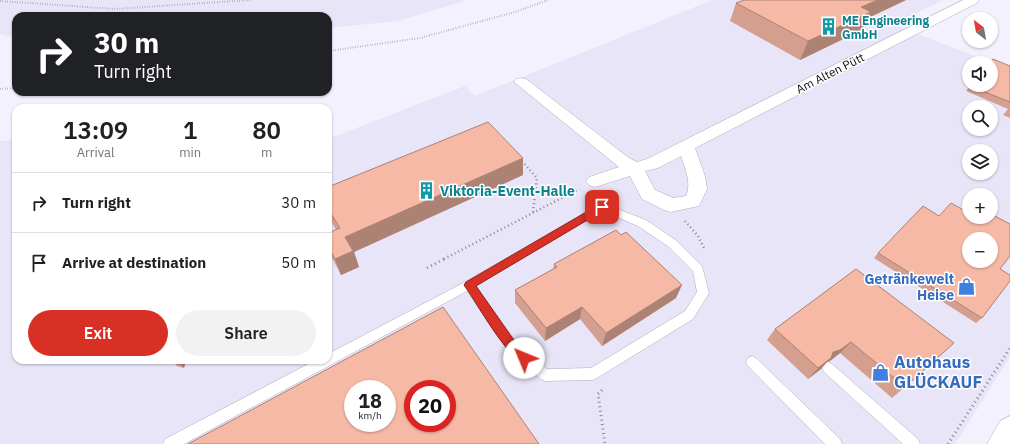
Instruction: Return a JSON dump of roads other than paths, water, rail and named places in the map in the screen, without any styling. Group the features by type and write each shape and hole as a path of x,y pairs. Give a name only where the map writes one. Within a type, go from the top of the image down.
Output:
{"main road":[{"path":"1002,444 1010,431"}],"street":[{"name":"Am Alten Pütt","path":"595,181 652,164 973,0"},
{"path":"521,82 623,162 635,168 648,194 672,205 693,201 698,189 696,176 686,146"}],"lane":[{"path":"332,358 469,285 602,207 642,223 673,244 698,269 704,293 689,315 593,374 545,375 514,349 469,285"},
{"path":"752,362 835,444"},
{"path":"170,444 320,364"},
{"path":"828,368 913,444"}],"place":[{"name":"ME Engineering GmbH","path":"829,27"},
{"name":"Viktoria-Event-Halle","path":"427,191"},
{"name":"Getränkewelt Heise","path":"967,287"},
{"name":"Autohaus GLÜCKAUF","path":"881,372"}]}
